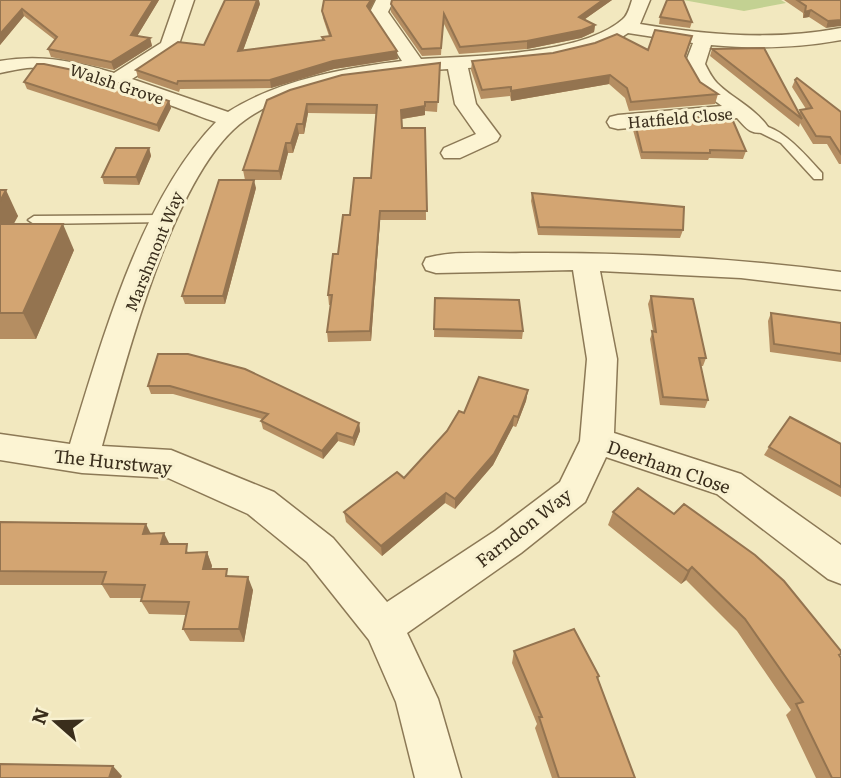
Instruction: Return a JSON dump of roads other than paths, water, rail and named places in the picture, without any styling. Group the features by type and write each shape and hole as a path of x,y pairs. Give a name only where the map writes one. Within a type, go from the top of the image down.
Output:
{"street":[{"path":"116,81 170,46 185,0"},
{"path":"385,0 379,12 415,65"},
{"path":"641,0 641,5 627,27 743,43 802,41 841,34"},
{"name":"Marshmont Way","path":"82,458 114,351 171,200 196,158 230,120 268,101 303,88 353,75 415,65 457,64 537,55 595,43 627,27"},
{"name":"Hatfield Close","path":"704,39 695,64 706,86 749,119"},
{"name":"Walsh Grove","path":"0,67 29,62 60,65 230,120"},
{"path":"457,64 466,104 489,136 512,144"},
{"name":"Hatfield Close","path":"618,122 749,119"},
{"path":"452,153 489,136"},
{"path":"436,266 585,262 782,272 841,281"},
{"name":"Farndon Way","path":"383,627 508,542 573,492 597,441 602,359 585,262"},
{"name":"Deerham Close","path":"597,441 729,484 841,567"},
{"name":"The Hurstway","path":"0,447 82,458 171,464 261,503 320,550 383,627 417,699 438,778"}],"lane":[{"path":"749,119 785,141 818,176"},
{"path":"34,220 163,219"}]}
